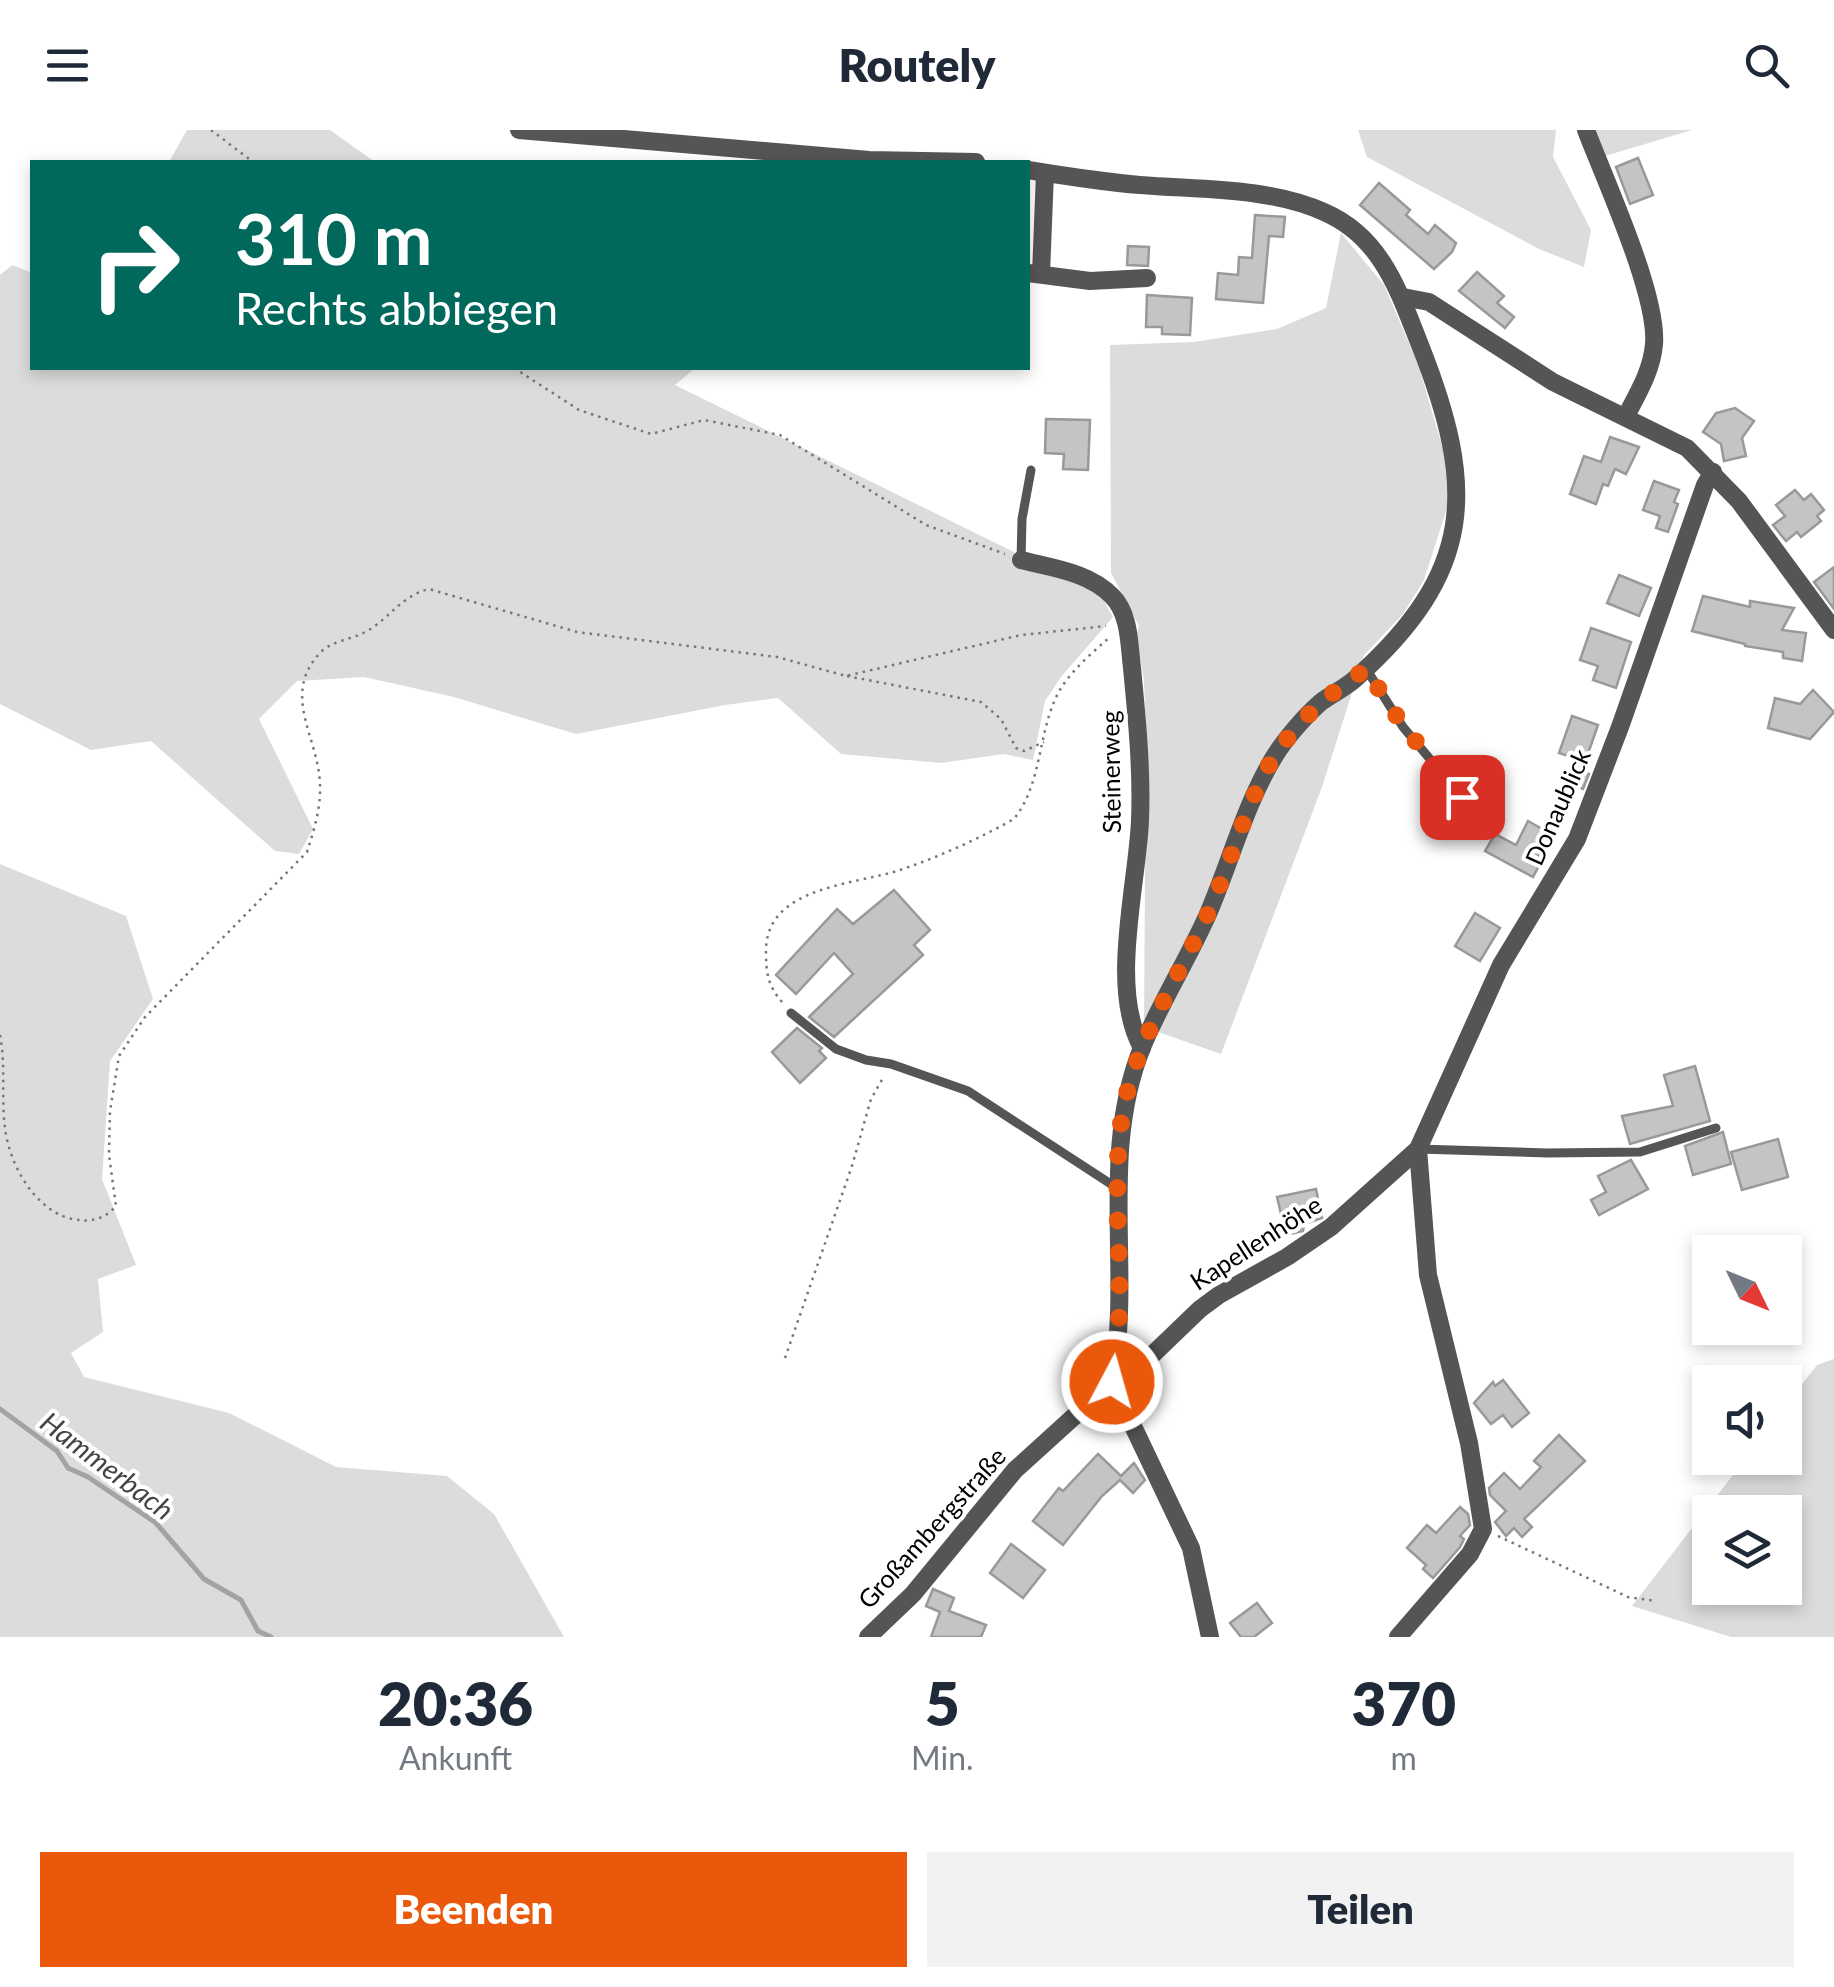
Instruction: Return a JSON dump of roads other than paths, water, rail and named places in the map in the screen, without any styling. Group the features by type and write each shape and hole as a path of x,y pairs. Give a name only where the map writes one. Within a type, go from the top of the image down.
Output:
{"street":[{"path":"519,130 868,160"},
{"path":"1586,130 1638,270 1655,332 1652,359 1626,416"},
{"path":"1147,278 1090,281 1034,274 1036,171 1252,194 1292,201 1342,222 1377,254 1394,278 1432,376 1452,442 1456,470 1454,538 1443,572 1428,598 1394,640 1355,679 1318,704 1274,756 1206,918 1142,1048 1122,1120 1117,1188 1120,1294 1112,1382 1188,1538 1210,1637"},
{"path":"1402,297 1430,302 1563,388 1687,448 1739,500 1834,630"},
{"name":"Donaublick","path":"1418,1148 1501,965 1577,840 1704,486 1713,472"},
{"name":"Steinerweg","path":"1021,560 1096,582 1116,600 1127,624 1138,720 1140,822 1128,990 1134,1034 1142,1048"},
{"path":"1398,1637 1470,1554 1483,1529 1469,1442 1428,1274 1418,1148"},
{"name":"Kapellenhöhe","path":"1112,1382 1150,1358 1219,1295 1330,1227 1418,1148"},
{"name":"Großambergstraße","path":"868,1637 913,1594 1015,1470 1112,1382"}],"lane":[{"path":"1021,560 1022,519 1031,470"},
{"path":"1365,668 1412,739 1462,797"},
{"path":"791,1013 836,1049 968,1091 1117,1188"},
{"path":"1418,1148 1640,1152 1716,1128"}],"waterway":[{"name":"Hammerbach","path":"0,1409 57,1451 68,1468 156,1523 204,1579 241,1600 258,1631 271,1637"}]}
